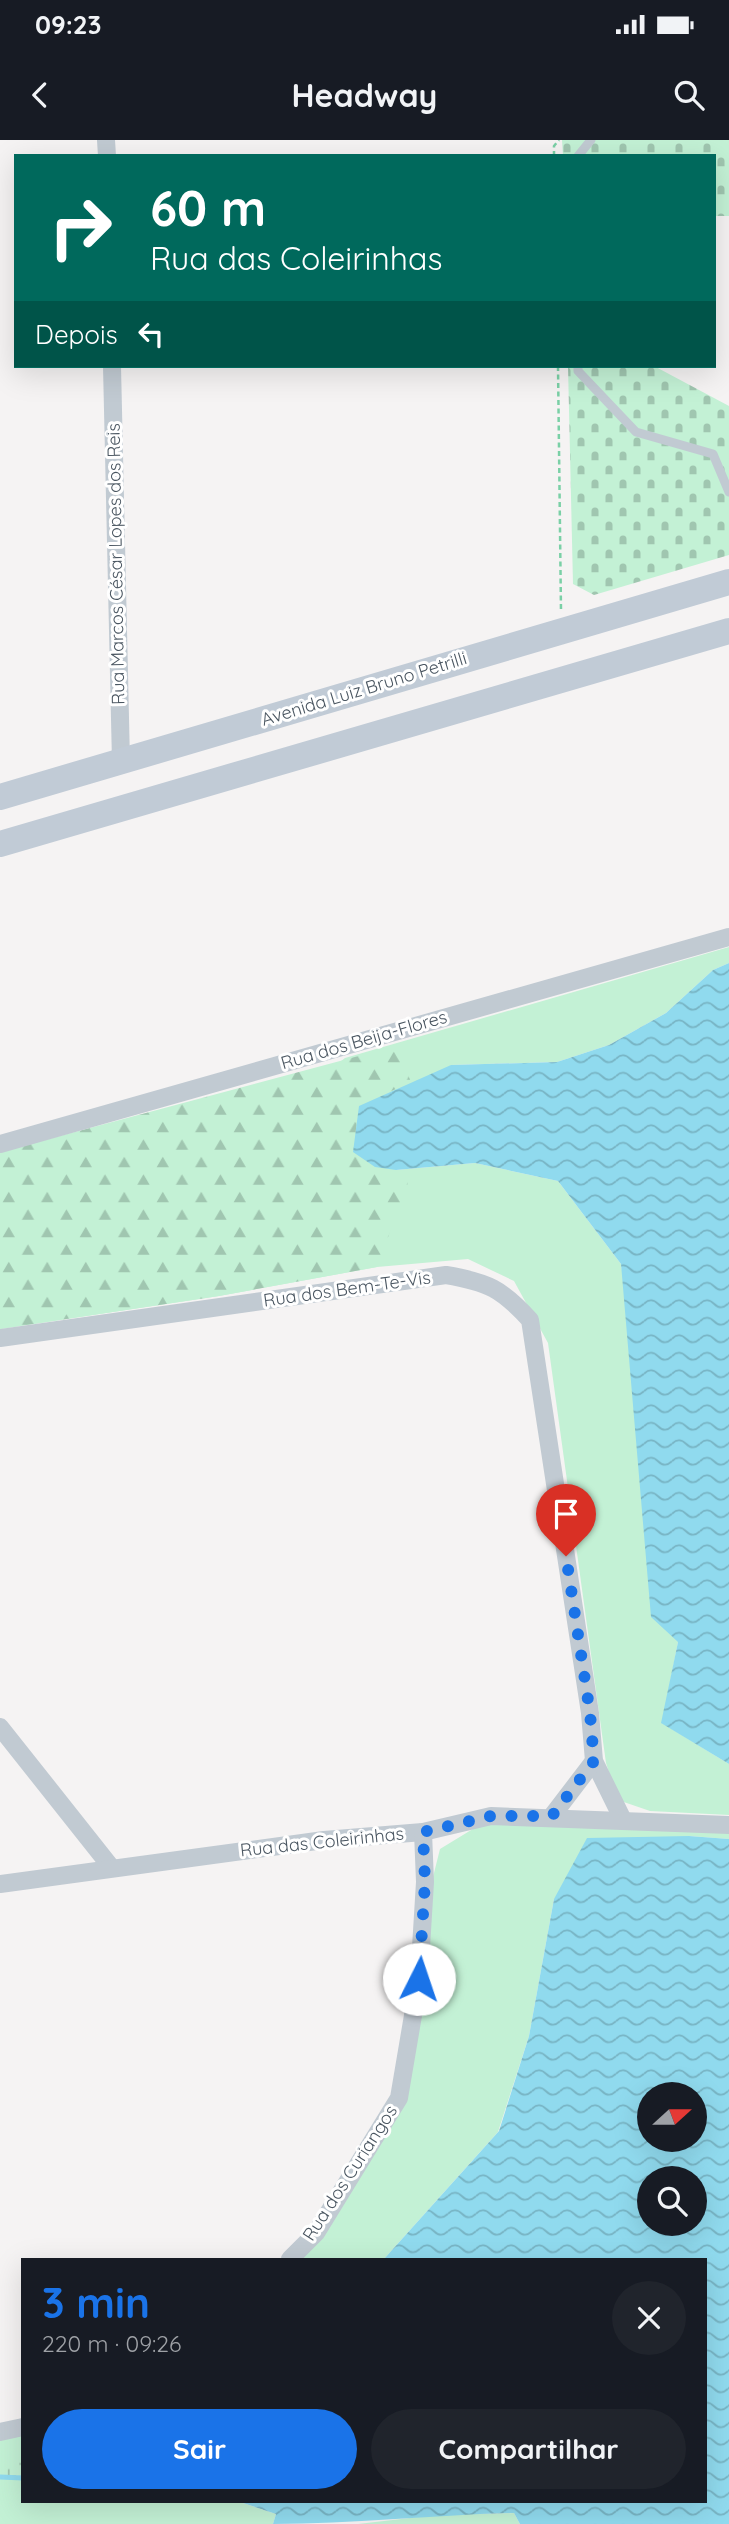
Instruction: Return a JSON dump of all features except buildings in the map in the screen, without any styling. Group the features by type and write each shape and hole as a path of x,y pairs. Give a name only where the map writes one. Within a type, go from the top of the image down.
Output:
{"main road":[{"name":"Avenida Luiz Bruno Petrilli","path":"0,797 729,582"},
{"path":"0,844 729,631"}],"street":[{"name":"Rua Marcos César Lopes dos Reis","path":"112,368 121,762"},
{"name":"Rua dos Beija-Flores","path":"0,1144 729,937"},
{"name":"Rua dos Bem-Te-Vis","path":"0,1338 446,1275 482,1281 507,1295 530,1320 590,1713 594,1761 623,1820"},
{"path":"0,1727 111,1867"},
{"path":"552,1816 594,1761"},
{"name":"Rua das Coleirinhas","path":"0,1884 324,1840 423,1832 491,1816 552,1816 729,1825"},
{"name":"Rua dos Curiangos","path":"291,2258 316,2233 399,2098 419,1979 425,1882 423,1832"},
{"path":"0,2432 21,2427"}],"lane":[{"path":"580,154 591,140"},
{"path":"578,368 636,432 713,454 729,492"}],"path":[{"path":"558,368 561,630"}],"green space":[{"path":"562,140 729,140 729,216 716,216 716,154 563,154"},
{"path":"568,368 658,368 729,406 729,555 594,595 573,584"},
{"path":"729,947 729,963 713,970 666,1013 609,1045 557,1062 451,1065 396,1170 475,1163 558,1181 621,1264 678,1642 662,1723 729,1764 729,1815 650,1811 618,1800 606,1763 548,1343 514,1281 468,1259 377,1267 219,1296 0,1329 345,1058"},
{"path":"396,1046 411,1082 359,1106 353,1152 375,1167 396,1170 408,1183 377,1267 219,1296 0,1329 0,1152"},
{"path":"481,1824 729,1832 729,1839 689,1836 554,1899 529,2036 498,2132 385,2258 298,2258 399,2113 432,1881 440,1849"},
{"path":"21,2433 21,2503 243,2503 276,2514 273,2524 0,2524 0,2438"},
{"path":"21,2456 21,2482 0,2484 0,2461"},
{"path":"514,2513 520,2524 358,2524 436,2515"}],"water":[{"path":"729,963 729,1764 661,1723 678,1642 651,1617 621,1264 558,1181 475,1163 396,1170 375,1167 353,1152 359,1106 451,1065 557,1062 609,1045 666,1013 713,970"},
{"path":"689,1836 729,1839 729,2524 520,2524 514,2513 273,2524 276,2514 243,2503 707,2503 707,2258 385,2258 499,2131 529,2036 554,1899 587,1838"}],"waterway":[{"path":"0,2477 21,2478"}],"route":[{"path":"419,1979 425,1882 423,1832 491,1816 552,1816 594,1761 590,1713 566,1556"}]}
